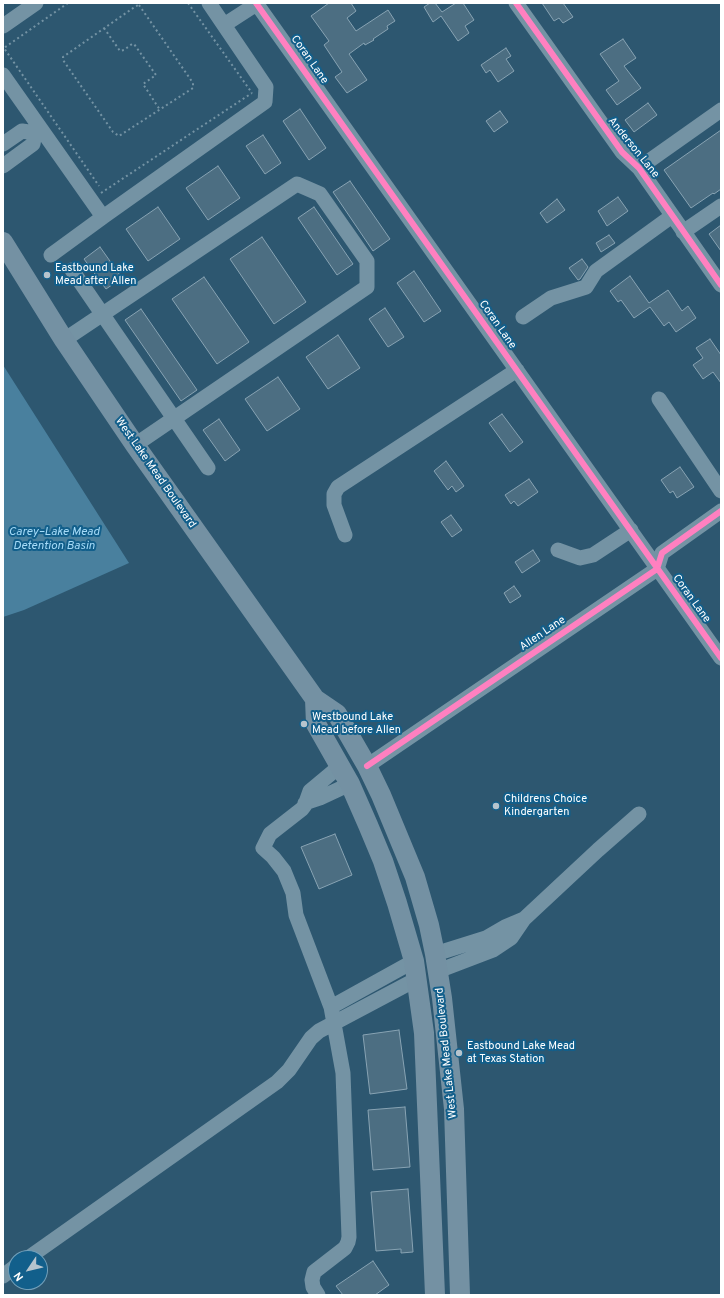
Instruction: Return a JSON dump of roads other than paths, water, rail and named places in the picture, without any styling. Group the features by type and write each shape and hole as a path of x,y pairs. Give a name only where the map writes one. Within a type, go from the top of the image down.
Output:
{"main road":[{"name":"West Lake Mead Boulevard","path":"3,242 64,340 135,445 315,699 337,714 367,766 381,795 415,877 429,925 437,963 454,1109 460,1295"},
{"name":"West Lake Mead Boulevard","path":"315,699 316,724 350,784 383,861 398,903 416,970 424,1033 435,1295"},
{"path":"416,970 437,963"}],"street":[{"path":"3,26 36,3"},
{"path":"51,255 256,99 266,102 266,87 209,3"},
{"path":"224,25 257,3"},
{"name":"Coran Lane","path":"257,3 721,658"},
{"name":"Anderson Lane","path":"516,3 622,152 639,168 721,285"},
{"path":"3,75 38,131 96,196 108,213"},
{"path":"639,168 721,110"},
{"path":"3,144 22,131 38,131"},
{"path":"3,166 32,144 38,131"},
{"path":"64,340 297,184 320,194 367,261 367,287 135,445"},
{"path":"683,232 721,206"},
{"path":"523,317 551,298 586,287 596,271 672,216"},
{"path":"72,270 208,468"},
{"path":"345,535 334,505 334,494 338,487 517,370"},
{"path":"659,399 721,491"},
{"path":"657,569 662,553 721,511"},
{"path":"558,550 580,558 593,555 631,530"},
{"name":"Allen Lane","path":"367,766 657,569"},
{"path":"318,1295 313,1287 312,1280 314,1272 345,1248 349,1237 343,1073 330,1007 296,915 293,893 280,865 263,848 270,834 302,808 310,791 340,766"},
{"path":"305,803 320,798 350,784"},
{"path":"437,963 493,950 511,938 524,920 598,850 639,814"},
{"path":"330,1007 416,970"},
{"path":"39,1250 277,1082 289,1070 311,1038 319,1031 416,970"}],"water":[{"name":"Carey–Lake Mead Detention Basin","path":"3,365 129,563 24,610 3,617"}],"place":[{"name":"Eastbound Lake Mead after Allen","path":"47,275"},
{"name":"Westbound Lake Mead before Allen","path":"304,724"},
{"name":"Childrens Choice Kindergarten","path":"496,806"},
{"name":"Eastbound Lake Mead at Texas Station","path":"459,1053"}]}
